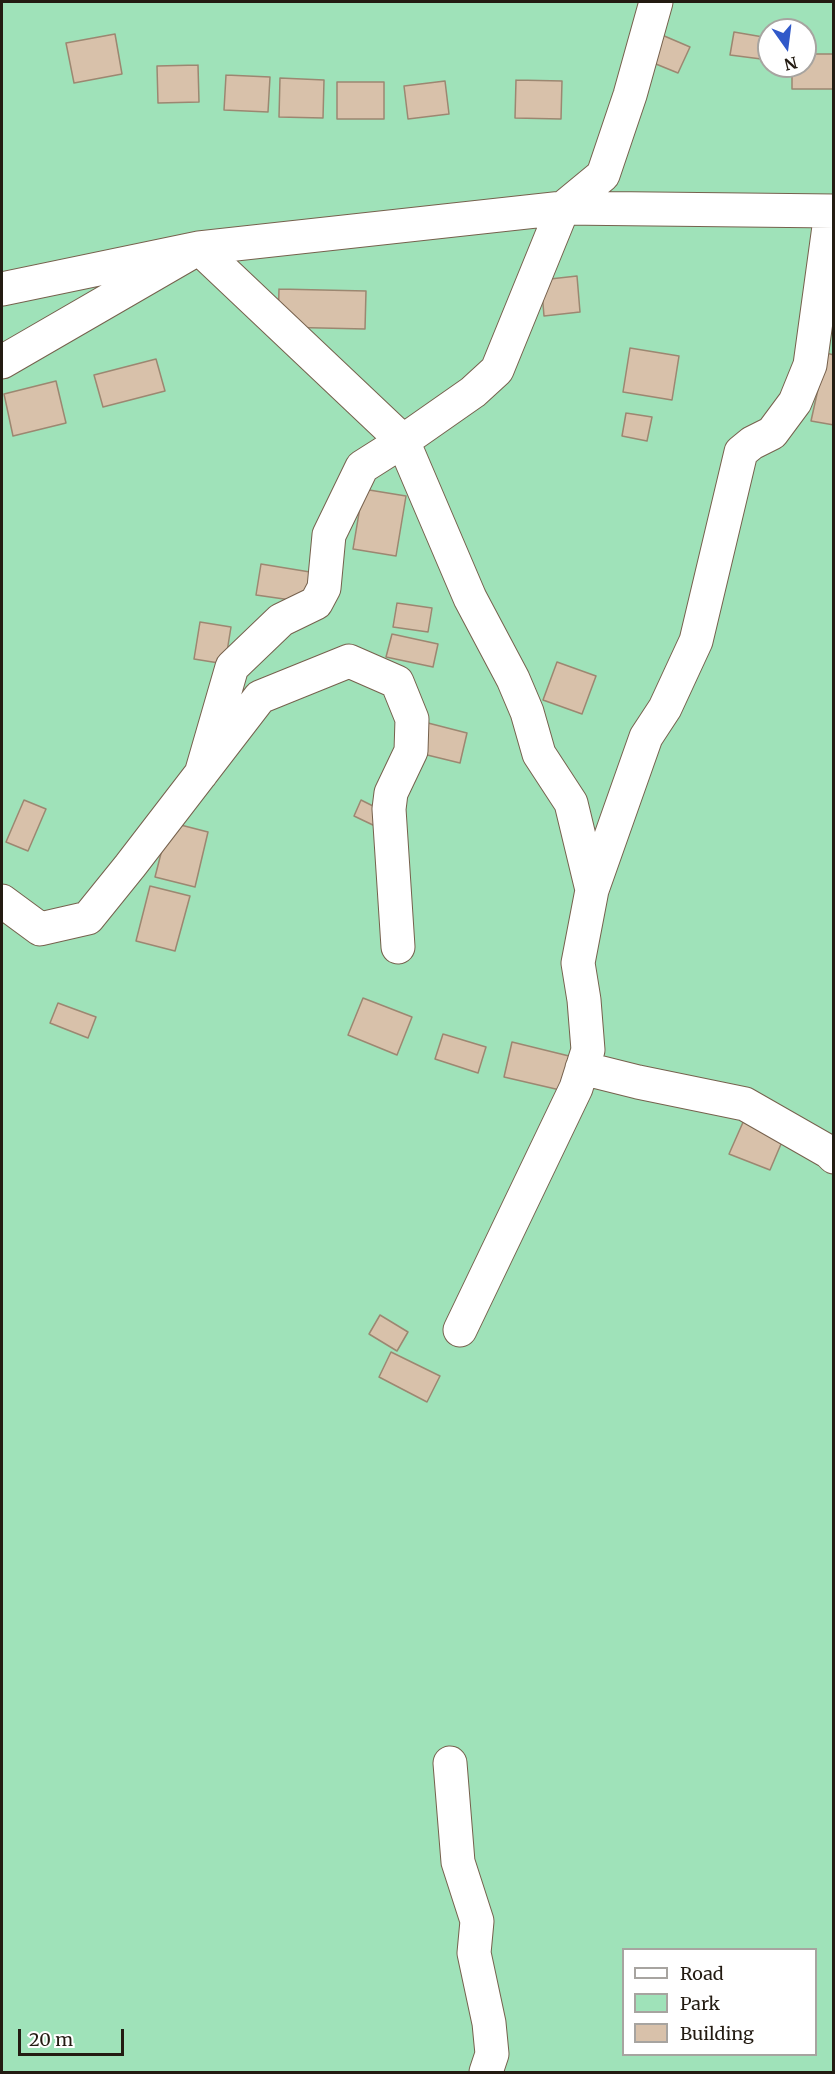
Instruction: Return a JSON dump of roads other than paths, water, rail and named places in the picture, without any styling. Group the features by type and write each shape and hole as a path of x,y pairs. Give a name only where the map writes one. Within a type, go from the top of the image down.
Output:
{"street":[{"path":"201,774 232,668 281,620 316,603 324,588 329,536 362,467 473,392 497,370 563,208 603,175 630,95 656,2"},
{"path":"2,288 199,248 563,208 832,212 810,365 795,402 772,434 752,442 741,452 696,641 665,708 646,737 592,890 578,963 588,1050 576,1088 460,1330"},
{"path":"2,362 199,248"},
{"path":"199,248 403,441 470,598 513,679 527,712 539,754 571,803 592,890"},
{"path":"2,901 40,929 88,918 260,697 349,661 398,682 412,719 411,751 391,793 389,809 398,947"},
{"path":"582,1068 745,1104 830,1152 834,1157"},
{"path":"450,1763 458,1862 477,1921 474,1953 489,2023 492,2054 486,2073"}]}
